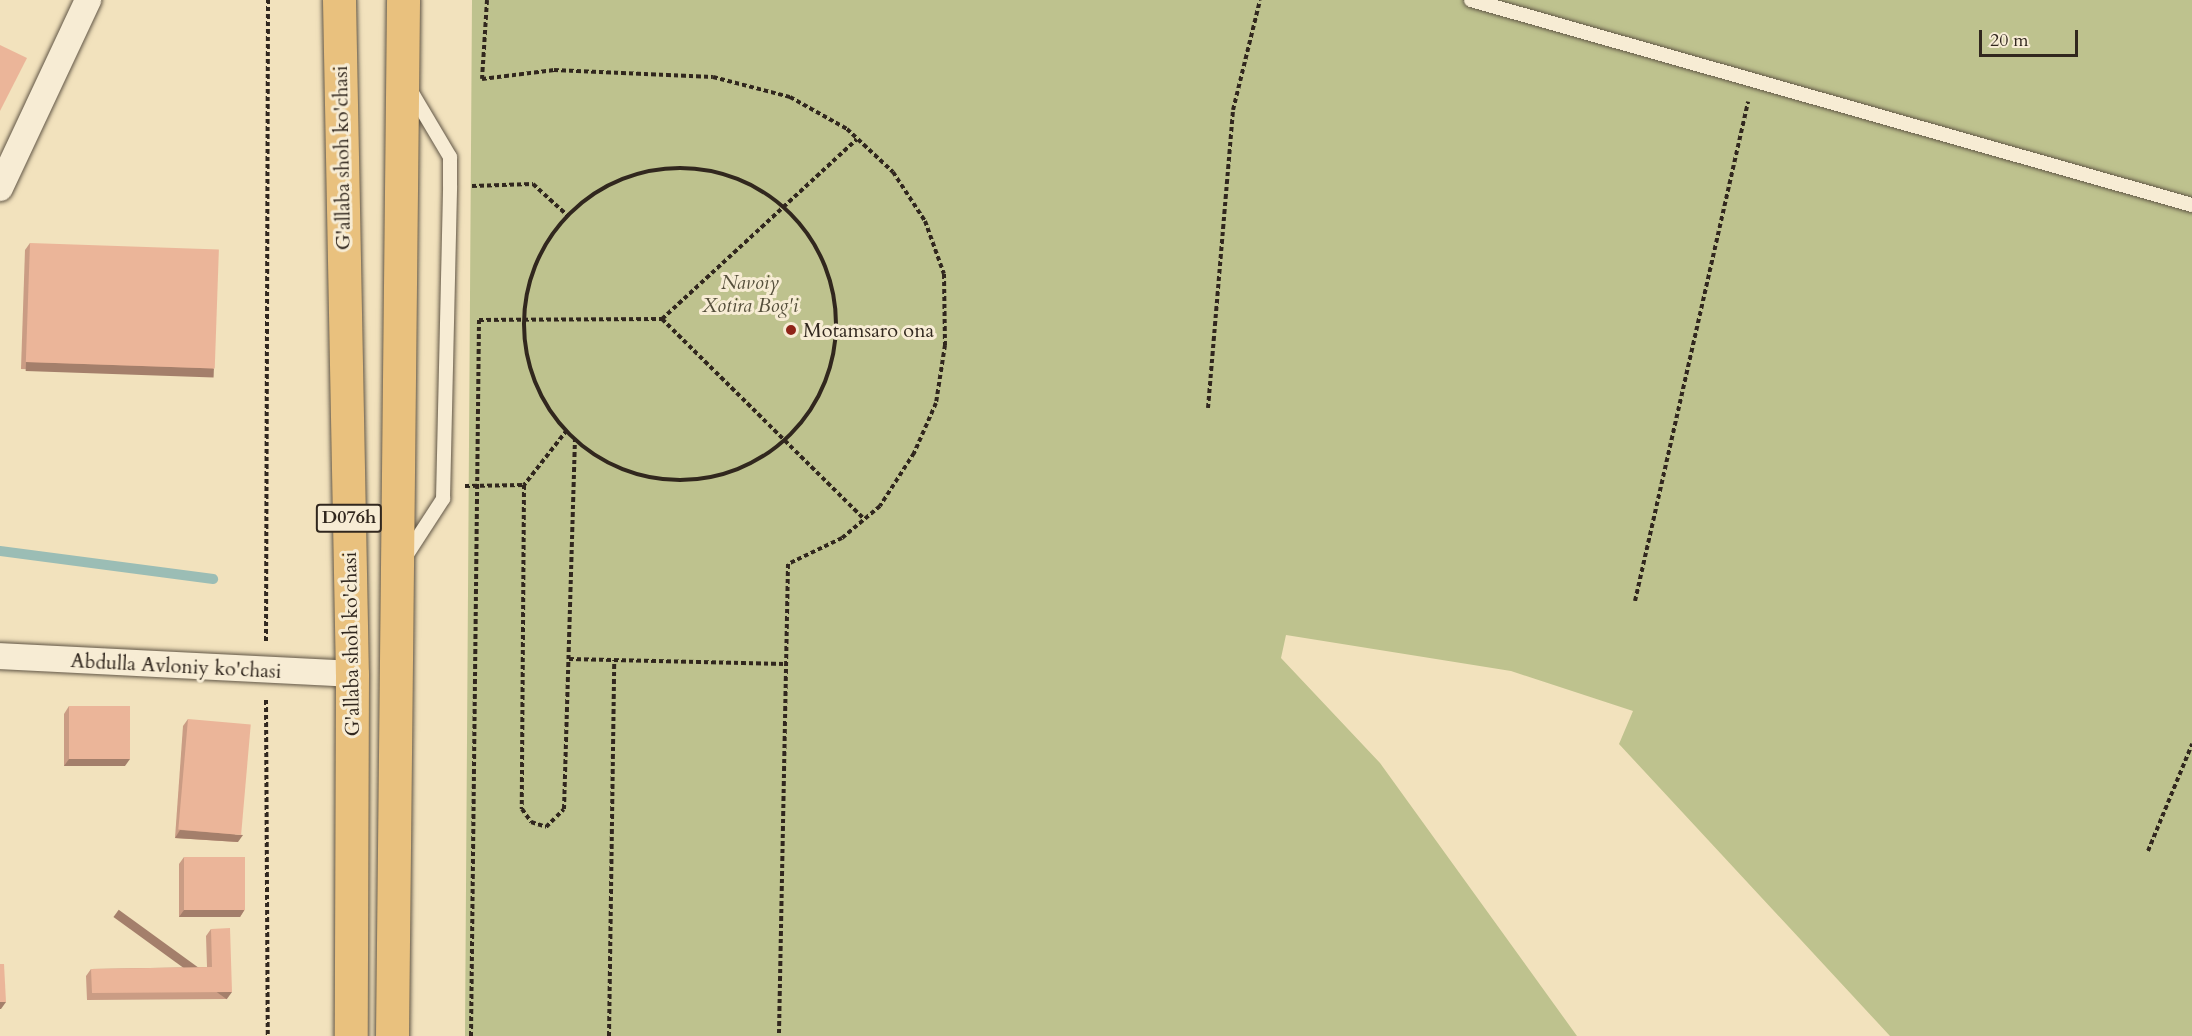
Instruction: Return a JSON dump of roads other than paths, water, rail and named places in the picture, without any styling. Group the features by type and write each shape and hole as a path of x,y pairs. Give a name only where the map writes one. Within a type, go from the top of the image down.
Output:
{"main road":[{"name":"G'allaba shoh ko'chasi","path":"339,0 352,674 351,1036"},
{"name":"D076h","path":"393,1036 395,574 403,0"}],"street":[{"path":"0,188 7,157 88,0"},
{"name":"Abdulla Avloniy ko'chasi","path":"0,656 266,672 352,674"}],"lane":[{"path":"1472,0 1753,78 2192,205"},
{"path":"395,574 443,499 450,186 450,158 401,74"}],"waterway":[{"path":"0,551 213,579"}],"place":[{"name":"Motamsaro ona","path":"791,330"}],"park label":[{"name":"Navoiy Xotira Bog'i","path":"750,294"}]}
